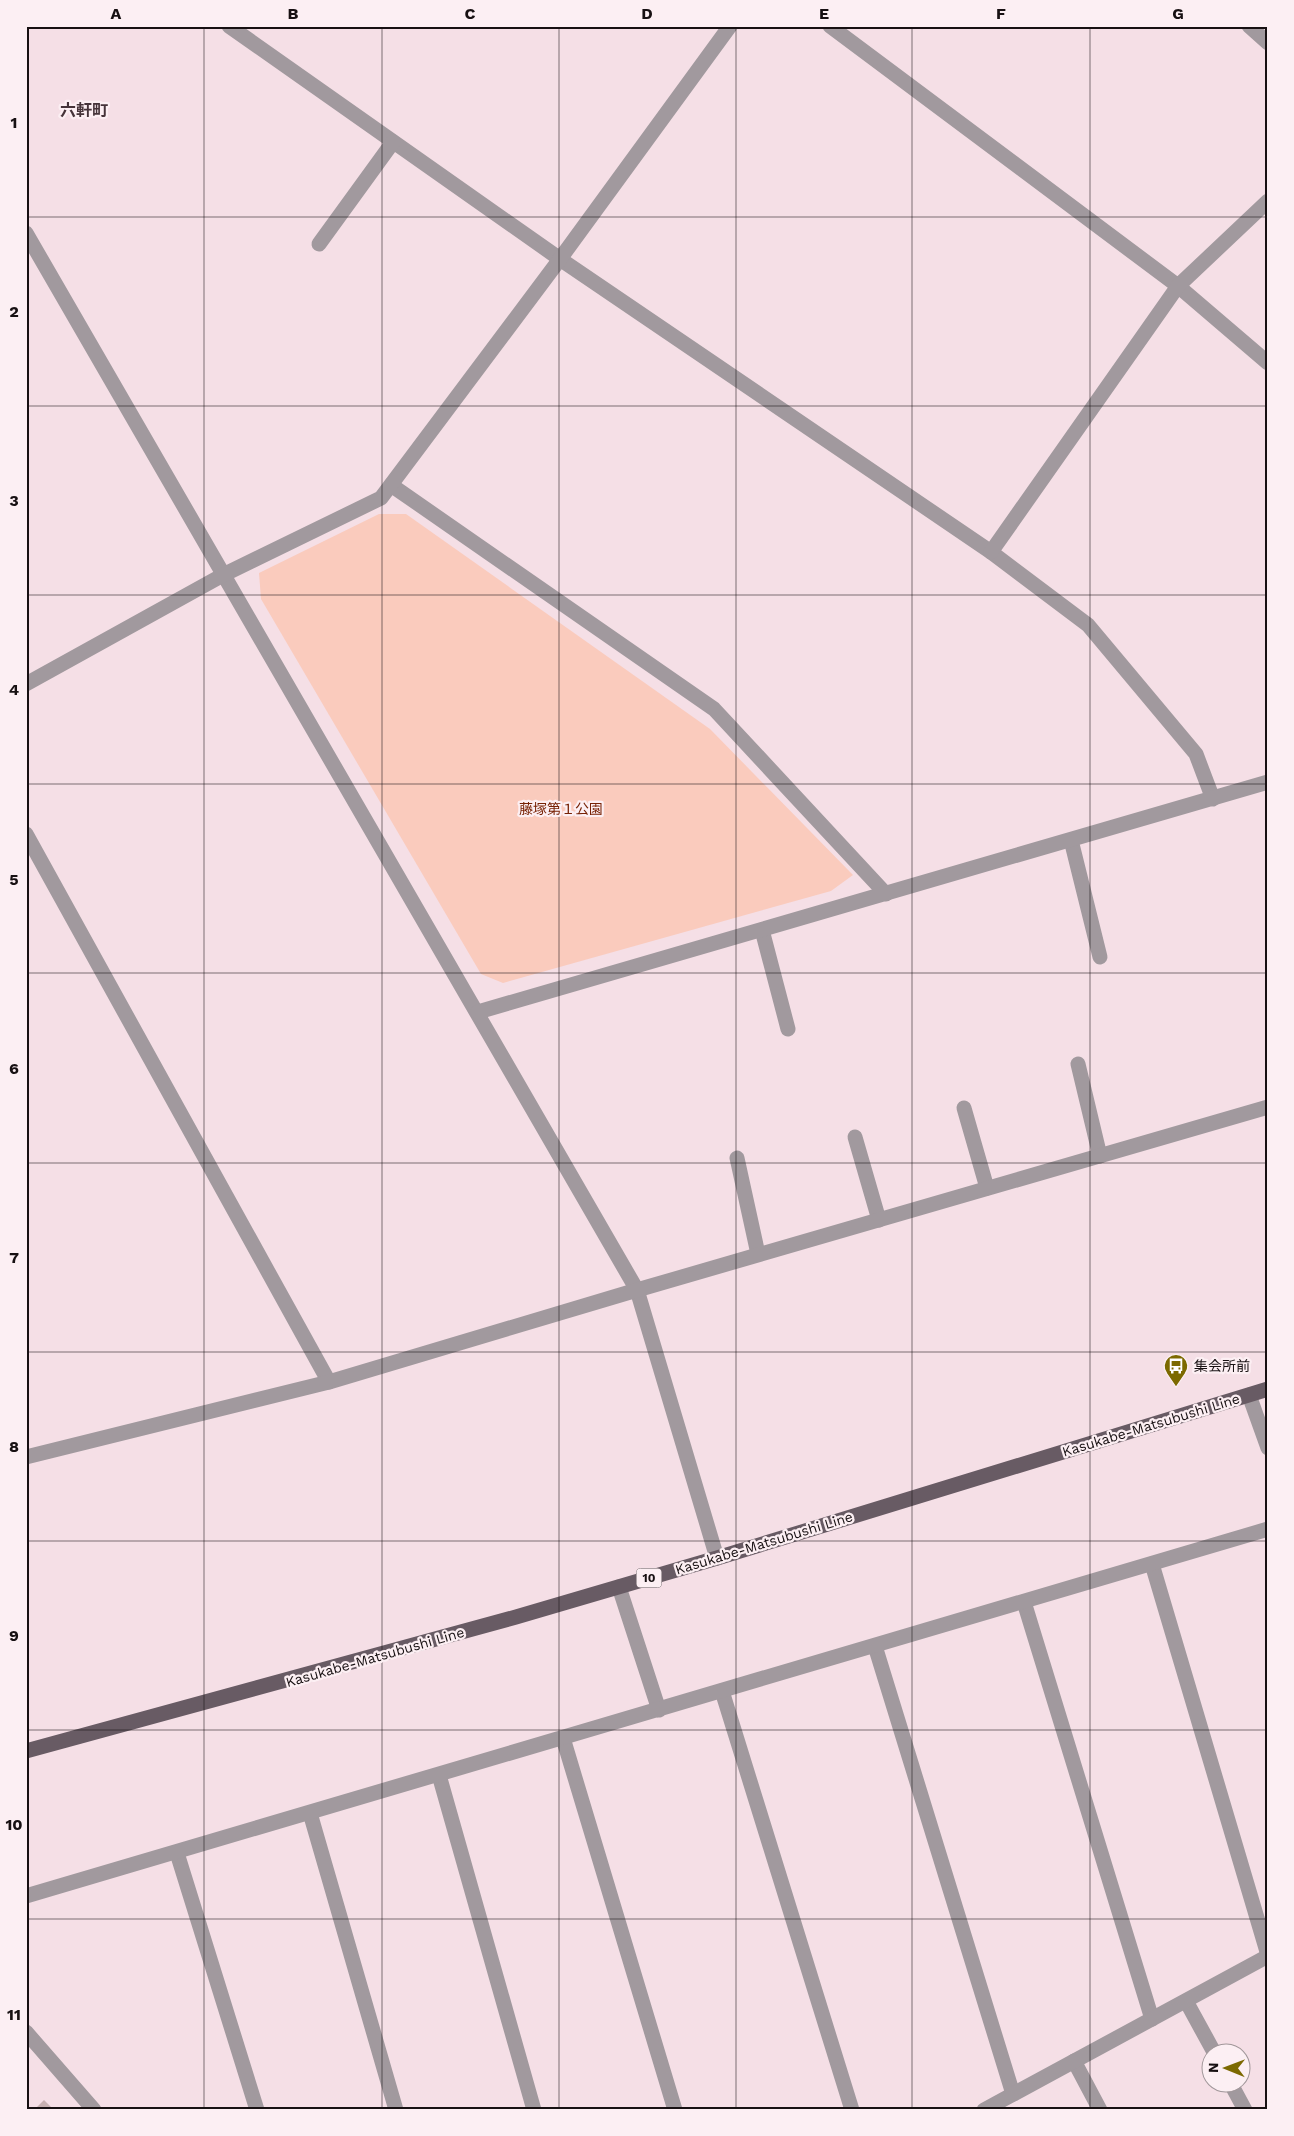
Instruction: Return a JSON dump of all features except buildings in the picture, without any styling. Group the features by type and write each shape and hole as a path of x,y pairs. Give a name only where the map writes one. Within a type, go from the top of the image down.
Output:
{"main road":[{"name":"Kasukabe-Matsubushi Line","path":"26,1751 297,1679 620,1587 1268,1389"}],"street":[{"path":"229,26 560,259 991,552 1088,625 1196,754 1213,799"},
{"path":"26,684 223,575 381,498 560,259 730,26"},
{"path":"830,26 1178,286 1268,362"},
{"path":"1248,26 1268,44"},
{"path":"319,244 393,142"},
{"path":"991,552 1178,286 1268,201"},
{"path":"26,233 637,1290 717,1558"},
{"path":"390,485 714,709 886,894"},
{"path":"478,1012 1268,782"},
{"path":"26,834 330,1382"},
{"path":"1071,840 1100,957"},
{"path":"762,930 788,1029"},
{"path":"1078,1064 1100,1156"},
{"path":"26,1457 330,1382 758,1254 1268,1107"},
{"path":"964,1108 987,1188"},
{"path":"855,1137 879,1220"},
{"path":"737,1158 758,1254"},
{"path":"1249,1395 1268,1448"},
{"path":"26,1896 177,1853 1268,1529"},
{"path":"984,2110 1268,1956 1152,1564"},
{"path":"620,1587 659,1710"},
{"path":"1024,1602 1152,2019"},
{"path":"875,1646 1013,2094"},
{"path":"722,1691 852,2110"},
{"path":"563,1738 675,2110"},
{"path":"439,1775 534,2110"},
{"path":"310,1813 396,2110"},
{"path":"177,1853 257,2110"},
{"path":"1186,2001 1210,2044"},
{"path":"26,2032 94,2110"},
{"path":"1074,2061 1100,2110"},
{"path":"1236,2094 1245,2110"}],"green space":[{"name":"藤塚第１公園","path":"379,514 406,514 710,729 853,875 831,891 503,983 481,974 261,599 259,573"}],"place":[{"name":"集会所前","path":"1176,1387"}],"district":[{"name":"六軒町","path":"84,110"}]}
